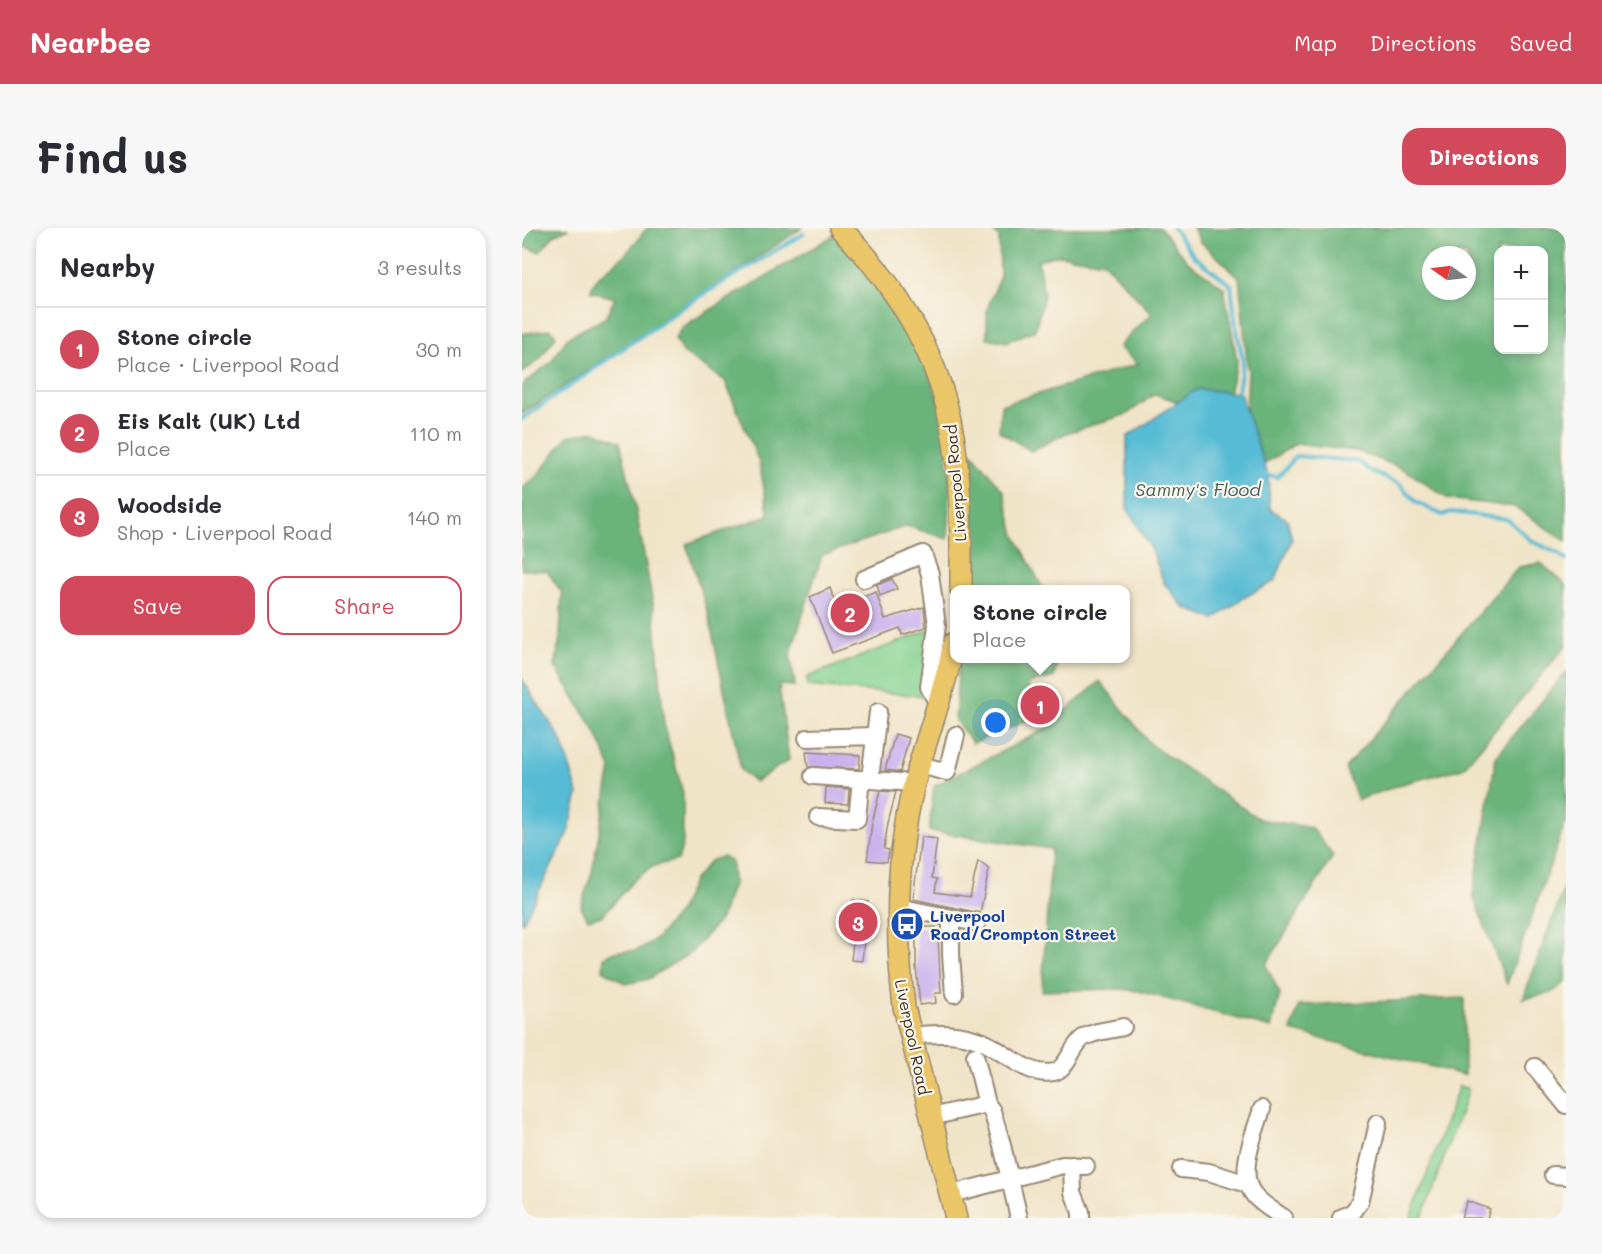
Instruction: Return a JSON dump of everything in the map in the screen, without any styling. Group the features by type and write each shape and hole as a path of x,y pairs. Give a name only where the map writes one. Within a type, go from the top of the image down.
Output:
{"main road":[{"name":"Liverpool Road","path":"840,228 873,265 903,307 927,352 944,396 950,420 958,481 961,585"},
{"name":"Liverpool Road","path":"950,660 939,706 917,774 904,835 898,907 900,972 904,1007 956,1218"}],"street":[{"path":"864,579 923,554 930,574 937,625 929,687 939,706"},
{"path":"818,817 857,819 878,712"},
{"path":"813,776 866,779 947,772 956,735"},
{"path":"807,738 875,736"},
{"path":"898,907 977,923"},
{"path":"951,918 954,994"},
{"path":"911,1036 958,1034 983,1042 1036,1072 1055,1072 1062,1066 1077,1043 1086,1036 1123,1027"},
{"path":"975,1056 987,1104 992,1110 1019,1218"},
{"path":"1535,1066 1566,1105"},
{"path":"931,1117 987,1104"},
{"path":"1262,1109 1247,1162 1247,1184 1255,1197 1284,1218"},
{"path":"1341,1218 1353,1212 1360,1202 1378,1123"},
{"path":"951,1194 1063,1165 1079,1166 1072,1186 1081,1218"},
{"path":"1181,1169 1209,1172 1247,1184"}],"green space":[{"path":"522,228 569,228 554,235 540,252 522,246"},
{"path":"647,228 802,228 522,414 522,385 551,362 568,337 605,318 615,298 590,291 597,278 625,255"},
{"path":"990,228 1160,228 1188,262 1224,288 1237,361 1229,392 1197,389 1178,402 1155,394 1127,414 1067,433 1031,451 999,431 1001,405 1138,364 1119,347 1152,314 1104,262 1059,255 1038,260 1044,296 1035,330 1006,342 987,338 987,310 1000,276 999,237"},
{"path":"1193,228 1566,228 1566,541 1515,507 1448,499 1404,469 1357,451 1295,444 1264,464 1246,413 1248,372 1239,277 1201,242"},
{"path":"836,234 918,338 943,414 951,488 948,539 907,526 822,555 790,655 795,686 779,685 789,760 755,782 741,770 708,613 686,544 769,515 759,462 725,381 683,353 675,339 682,327"},
{"path":"550,329 556,336 540,359 522,373 522,334"},
{"path":"595,431 620,442 635,505 654,609 664,724 683,793 683,843 678,860 654,866 635,879 602,916 588,919 581,907 592,872 611,768 594,729 555,666 560,637 562,593 547,571 522,570 522,489 537,476 568,436"},
{"path":"973,454 1004,491 1015,535 1041,585 964,585"},
{"path":"1541,563 1566,585 1566,646 1463,768 1402,784 1358,800 1345,768 1519,567"},
{"path":"932,629 924,696 807,686 807,677"},
{"path":"959,663 1058,663 1054,677 1029,683 1026,721 973,743 955,720"},
{"path":"1566,672 1566,821 1507,984 1473,896 1496,757"},
{"path":"1100,681 1151,745 1259,819 1312,828 1333,856 1266,965 1280,994 1271,1028 1139,991 1119,989 1042,991 1051,849 929,831 934,786 1044,730"},
{"path":"723,856 732,863 733,884 721,918 692,952 648,979 626,984 603,970 604,957 618,951 636,951 656,939 680,910 693,881 710,861"},
{"path":"1566,882 1566,982 1551,993 1523,999"},
{"path":"1464,998 1464,1075 1291,1031 1299,1005"},
{"path":"1459,1086 1469,1089 1422,1218 1411,1218"}],"water":[{"name":"Sammy's Flood","path":"1197,389 1240,393 1268,475 1270,509 1287,519 1292,539 1275,581 1245,597 1214,619 1185,608 1164,583 1152,550 1127,508 1127,437"},
{"path":"522,679 562,741 578,794 568,834 522,924"}],"building":[{"path":"892,579 897,589 880,596 877,585"},
{"path":"830,588 836,606 876,592 885,619 924,607 926,627 902,635 900,628 832,653 810,597"},
{"path":"895,734 909,738 900,772 885,770"},
{"path":"806,752 860,755 859,769 808,767"},
{"path":"826,787 849,789 848,804 825,803"},
{"path":"880,791 896,792 884,849 889,850 887,862 867,860 872,823"},
{"path":"921,837 937,839 932,878 937,879 935,892 970,897 978,861 989,869 980,913 913,899"},
{"path":"853,900 868,902 862,961 851,960 853,942 848,942"},
{"path":"916,927 936,927 941,993 935,993 936,1003 920,1005 916,968"},
{"path":"1467,1201 1490,1209 1487,1218 1461,1218"}],"waterway":[{"path":"1173,228 1195,257 1231,285 1243,361 1237,396"},
{"path":"522,419 686,305 803,234"},
{"path":"1263,474 1277,477 1295,456 1357,461 1372,472 1400,484 1416,502 1442,515 1451,512 1507,519 1532,541 1559,554 1566,560"}],"place":[{"name":"Eis Kalt (UK) Ltd","path":"850,613"},
{"name":"Stone circle","path":"1040,705"},
{"name":"Woodside","path":"858,922"},
{"name":"Liverpool Road/Crompton Street","path":"907,924"}]}
